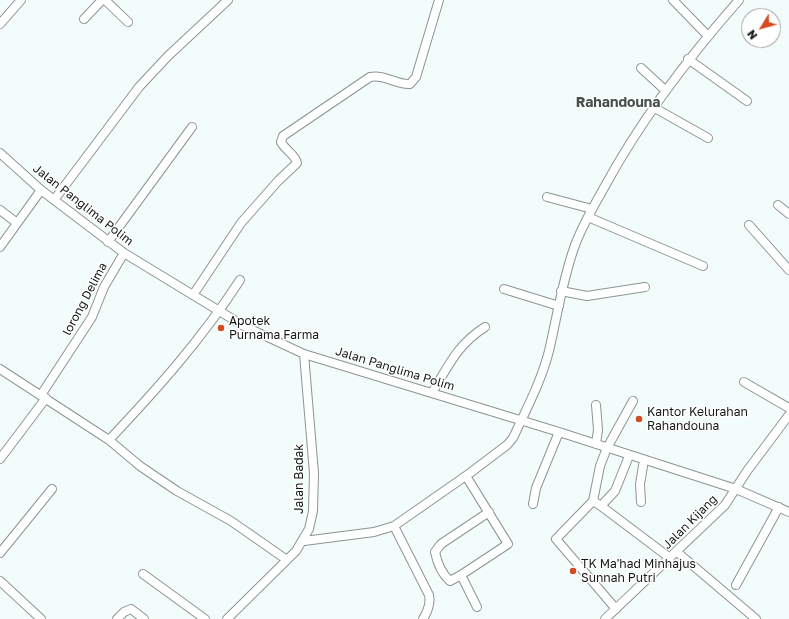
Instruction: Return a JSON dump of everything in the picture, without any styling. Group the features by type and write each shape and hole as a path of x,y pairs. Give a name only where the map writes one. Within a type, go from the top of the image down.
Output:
{"street":[{"path":"0,24 22,0"},
{"path":"84,19 104,0 128,22"},
{"path":"54,200 139,87 168,56 228,0"},
{"path":"193,295 241,223 278,181 297,163 296,159 282,145 281,142 283,136 370,77 378,76 404,84 410,84 416,76 439,0"},
{"path":"673,0 708,36"},
{"path":"304,541 374,532 394,526 466,476 507,445 521,421 537,387 544,366 559,306 561,291 574,247 590,213 621,156 653,107 688,59 739,0"},
{"path":"688,59 747,101"},
{"path":"641,68 665,90"},
{"path":"653,107 708,138"},
{"path":"108,242 192,127"},
{"name":"Jalan Panglima Polim","path":"0,153 41,190 108,242 244,326 272,341 304,354 559,432 736,490 789,512"},
{"path":"0,247 41,190"},
{"path":"547,196 590,213 703,266"},
{"path":"778,205 789,214"},
{"path":"0,210 17,223"},
{"path":"749,225 789,270"},
{"name":"lorong Delima","path":"0,459 43,397 92,317 104,287 124,253"},
{"path":"109,440 168,378 220,310 240,280"},
{"path":"561,291 588,296 645,287"},
{"path":"504,289 559,306"},
{"path":"432,393 458,350 470,336 485,327"},
{"name":"Jalan Badak","path":"226,619 287,560 304,541 309,529 313,511 314,473 304,354"},
{"path":"0,369 109,440 158,478 231,521 287,560"},
{"path":"744,382 789,408"},
{"path":"616,609 556,542 557,537 593,501 600,466 607,448 633,401"},
{"path":"596,405 598,430 596,444"},
{"name":"Jalan Kijang","path":"605,619 725,505 789,415"},
{"path":"533,504 536,488 559,432"},
{"path":"601,506 614,491 629,456"},
{"path":"642,502 640,484 644,460"},
{"path":"466,476 489,512 508,544 454,580 450,581 437,560 435,552 441,544 489,512"},
{"path":"0,553 52,489"},
{"path":"593,501 670,558"},
{"path":"736,585 779,507"},
{"path":"394,526 429,595 429,608 423,619"},
{"path":"677,552 756,619"},
{"path":"143,574 205,619"},
{"path":"461,575 477,606"},
{"path":"0,581 38,618"},
{"path":"117,619 124,612 131,609 144,619"}],"place":[{"name":"Apotek Purnama Farma","path":"221,328"},
{"name":"Kantor Kelurahan Rahandouna","path":"639,419"},
{"name":"TK Ma'had Minhajus Sunnah Putri","path":"573,571"}],"district":[{"name":"Rahandouna","path":"618,103"}]}
